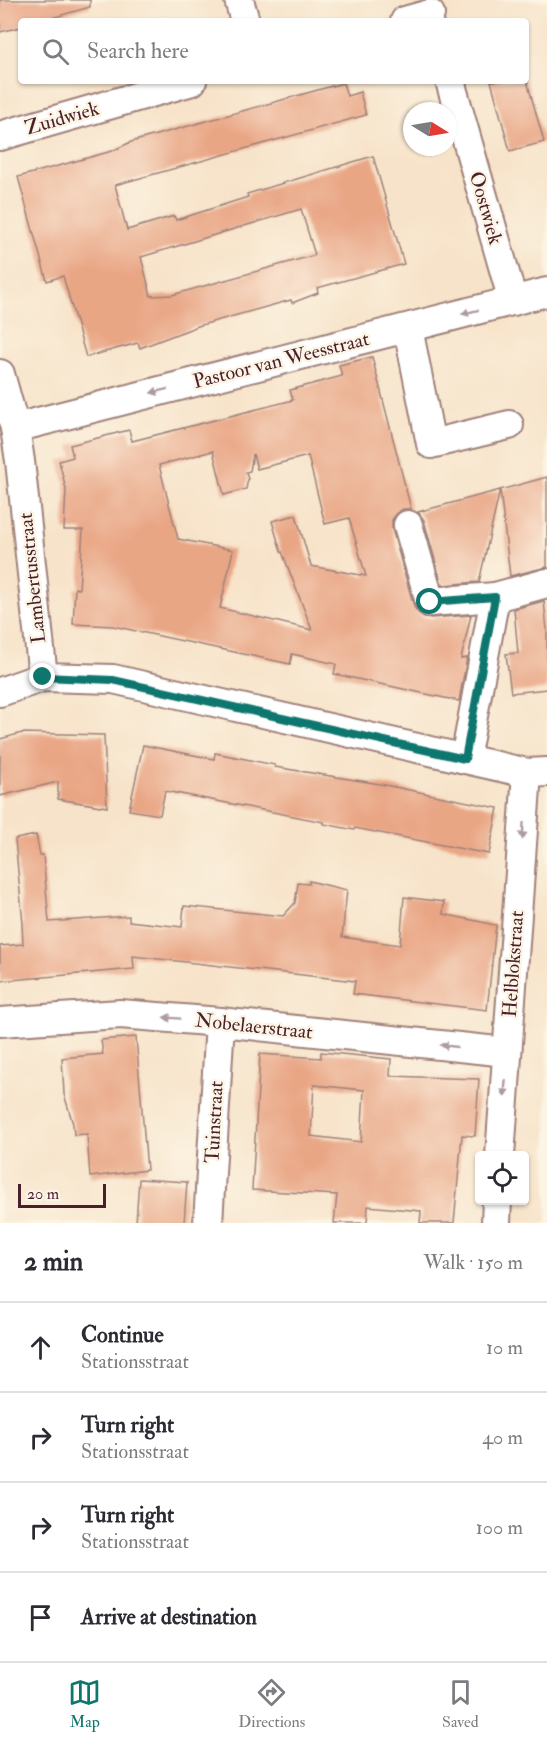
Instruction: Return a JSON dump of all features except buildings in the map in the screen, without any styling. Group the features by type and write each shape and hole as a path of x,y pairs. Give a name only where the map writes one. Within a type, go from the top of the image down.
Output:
{"street":[{"path":"239,0 244,18"},
{"name":"Zuidwiek","path":"0,136 182,84"},
{"name":"Oostwiek","path":"451,84 513,301"},
{"name":"Pastoor van Weesstraat","path":"15,428 547,292"},
{"path":"408,328 431,444 509,424"},
{"name":"Lambertusstraat","path":"0,374 15,428 20,461 43,677"},
{"path":"408,525 430,602 495,597 547,583"},
{"path":"465,759 495,597"},
{"path":"0,692 43,677 113,680 465,759 537,772"},
{"name":"Helblokstraat","path":"500,1151 507,1052 537,772"},
{"name":"Nobelaerstraat","path":"0,1022 120,1014 220,1022 507,1052"},
{"name":"Tuinstraat","path":"208,1223 220,1022"},
{"path":"496,1223 497,1205"}],"route":[{"path":"43,677 113,680 465,759 495,597 430,602"}]}
